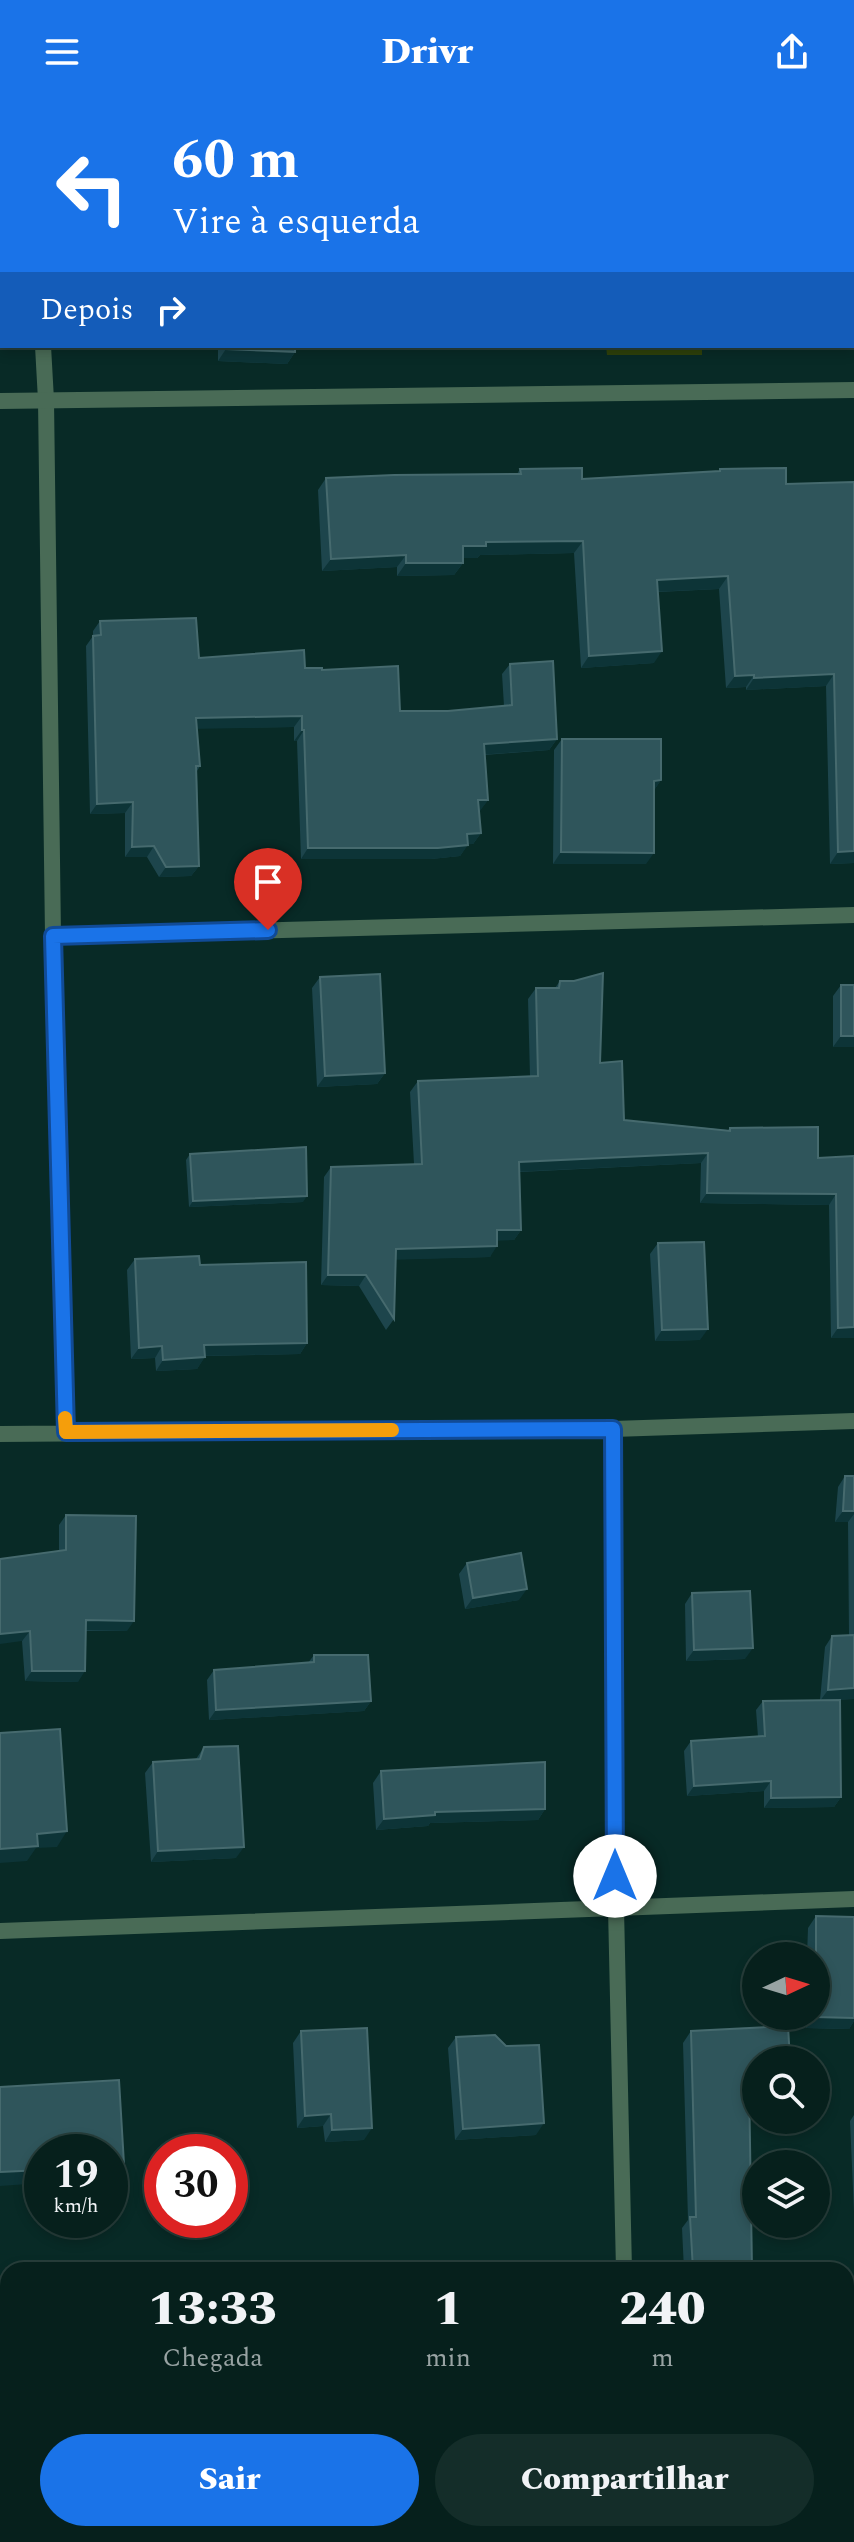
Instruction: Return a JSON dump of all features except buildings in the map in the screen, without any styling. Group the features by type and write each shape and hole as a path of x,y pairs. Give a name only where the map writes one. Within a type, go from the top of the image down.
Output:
{"street":[{"path":"43,348 53,936 66,1432"},
{"path":"0,401 854,390"},
{"path":"53,936 854,915"},
{"path":"0,1434 613,1429 854,1421"},
{"path":"613,1429 616,1908 624,2262"},
{"path":"0,1931 854,1899"}],"green space":[{"path":"606,348 702,348 702,355 607,355"}],"slow traffic":[{"path":"65,1418 66,1432 392,1430"}],"route":[{"path":"268,930 53,936 66,1432 613,1429 615,1876"}]}
